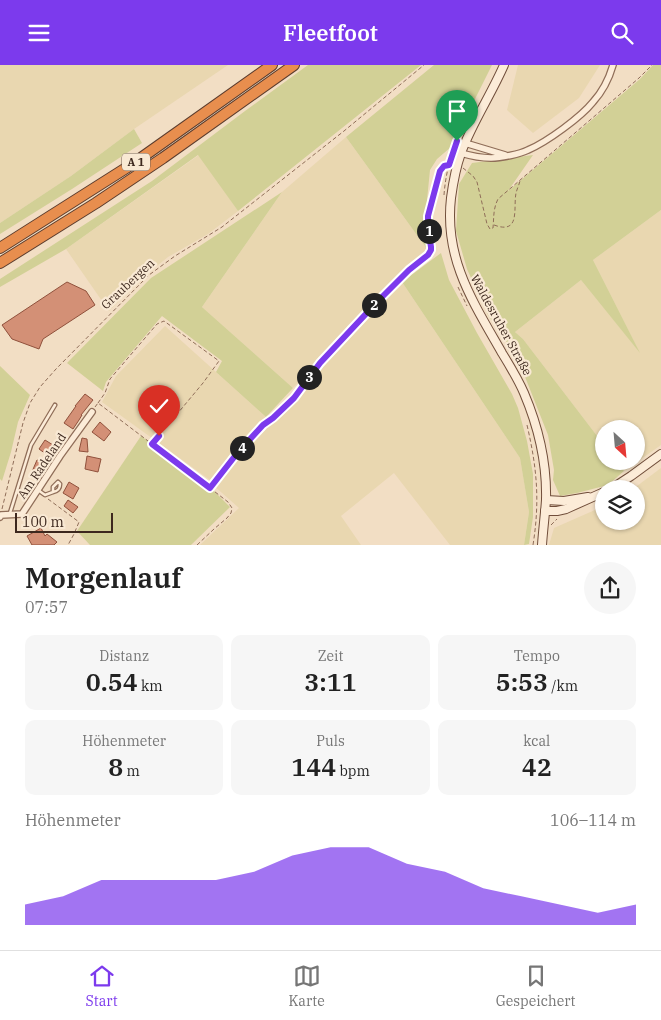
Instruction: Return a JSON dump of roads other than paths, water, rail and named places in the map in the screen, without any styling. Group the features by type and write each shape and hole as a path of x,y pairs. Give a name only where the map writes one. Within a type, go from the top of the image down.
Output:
{"highway":[{"name":"A 1","path":"2,246 134,163 272,65"},
{"name":"A 1","path":"0,263 156,163 294,65"}],"street":[{"name":"Waldesruher Straße","path":"504,65 461,153 451,198 450,218 454,256 468,293 516,375 537,429 545,469 546,500 542,545"},
{"path":"461,153 492,158 521,153 534,147 583,113 593,103 600,94 613,65"},
{"path":"465,143 507,155"},
{"name":"Am Radeland","path":"0,515 22,514 92,412"},
{"path":"625,480 661,454"},
{"path":"546,500 564,501 595,495"},
{"path":"545,511 566,509 582,503 590,497"}],"lane":[{"path":"10,514 31,445 56,405"},
{"path":"37,491 45,495 53,493"}]}
